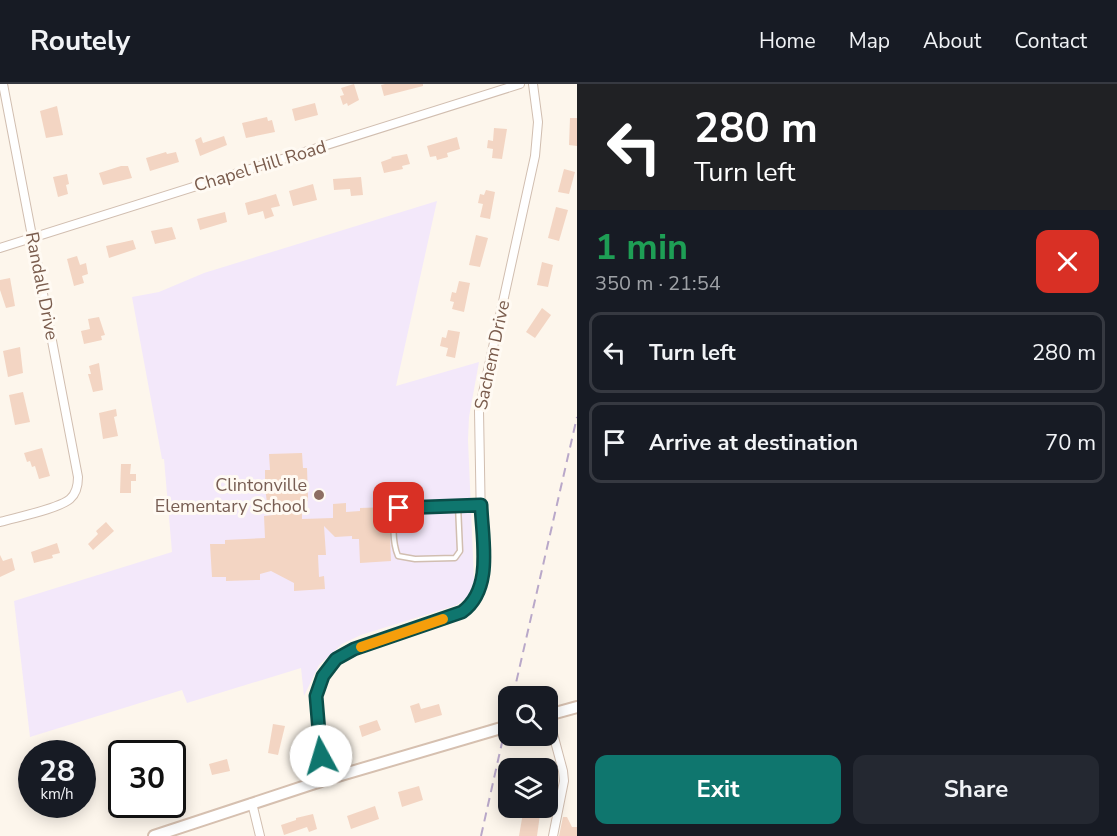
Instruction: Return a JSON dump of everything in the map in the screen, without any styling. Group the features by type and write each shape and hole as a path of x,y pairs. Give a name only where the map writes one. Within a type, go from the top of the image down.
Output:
{"main road":[{"path":"558,712 577,707"},
{"path":"154,836 324,780 498,729"}],"street":[{"name":"Randall Drive","path":"0,522 57,505 70,499 78,489 78,477 3,84"},
{"name":"Chapel Hill Road","path":"0,248 520,84"},
{"name":"Sachem Drive","path":"324,780 316,708 318,688 331,665 342,655 462,612 474,602 482,582 479,411 535,156 538,122 533,84"},
{"path":"553,836 564,781 556,746"},
{"path":"252,803 260,836"}],"lane":[{"path":"458,505 459,555 455,558 415,559 398,556 394,514 399,508 458,505 481,505"}],"shaded area":[{"name":"Clintonville Elementary School","path":"437,201 396,386 479,362 469,417 474,580 467,597 457,605 361,635 342,644 319,665 304,696 301,668 187,703 182,690 30,737 14,601 172,552 164,459 162,459 132,297 159,292 204,273"}],"building":[{"path":"354,84 359,100 348,106 347,103 343,105 340,96 344,95 341,88"},
{"path":"423,84 423,86 384,96 381,85"},
{"path":"315,103 318,115 295,121 292,109"},
{"path":"57,106 63,135 46,138 40,111"},
{"path":"267,117 268,121 272,120 275,132 246,138 242,123"},
{"path":"570,118 577,118 577,146 569,145"},
{"path":"494,128 507,129 502,159 492,158 493,149 487,148 488,140 493,141"},
{"path":"224,136 227,145 200,156 195,140 201,137 203,143"},
{"path":"457,137 460,149 447,153 448,157 437,160 436,156 430,157 427,146"},
{"path":"166,152 167,154 176,152 179,162 150,171 146,158"},
{"path":"407,154 410,164 402,166 403,169 384,173 381,162 391,157"},
{"path":"128,166 132,178 103,185 99,173"},
{"path":"564,169 575,172 569,194 558,192"},
{"path":"67,174 68,194 58,197 53,177"},
{"path":"361,177 363,195 351,196 350,189 334,190 333,179"},
{"path":"313,184 317,200 293,206 289,191"},
{"path":"486,190 495,192 490,219 480,217 483,204 478,203 480,194 484,195"},
{"path":"276,194 280,206 271,208 274,216 265,219 263,211 248,215 245,203"},
{"path":"556,207 568,210 559,241 548,238"},
{"path":"225,212 227,222 200,230 197,219"},
{"path":"172,227 176,239 155,244 151,231"},
{"path":"476,235 488,238 480,267 469,265"},
{"path":"133,240 136,249 109,258 106,246"},
{"path":"77,256 80,265 86,263 88,274 82,276 84,283 74,286 67,259"},
{"path":"542,262 553,265 548,287 537,285"},
{"path":"10,278 15,306 6,308 0,290 0,280"},
{"path":"459,281 470,283 464,312 452,309 454,302 450,301 452,292 456,293"},
{"path":"542,308 551,315 535,338 526,332"},
{"path":"99,317 105,335 101,336 102,340 84,344 81,331 90,329 88,319"},
{"path":"448,330 460,332 455,358 446,356 448,348 440,346 442,337 446,338"},
{"path":"20,347 23,373 8,377 3,351"},
{"path":"99,363 103,390 93,392 88,374 91,374 89,366"},
{"path":"23,392 30,422 15,425 9,395"},
{"path":"116,409 117,416 114,417 118,436 103,439 99,413"},
{"path":"42,448 50,476 39,479 35,466 32,467 30,461 27,462 24,453"},
{"path":"302,453 303,468 307,468 308,501 302,501 302,519 333,518 333,504 346,503 346,512 360,511 360,508 389,507 391,561 360,563 359,539 352,539 352,536 335,537 324,526 326,555 318,555 319,577 324,576 325,589 294,591 294,583 271,571 260,574 260,580 226,581 226,577 212,577 210,544 225,544 225,540 265,538 264,516 273,515 273,502 267,503 265,487 265,470 270,470 269,454"},
{"path":"121,464 131,464 130,474 136,474 136,481 131,481 131,493 120,493"},
{"path":"106,522 114,531 93,550 88,544 98,534 96,531"},
{"path":"57,543 60,553 52,555 53,558 34,563 31,552"},
{"path":"0,555 3,561 12,558 15,570 0,577"},
{"path":"419,703 421,709 439,704 442,715 415,723 410,706"},
{"path":"377,720 381,730 362,737 359,726"},
{"path":"273,724 285,726 278,755 268,753"},
{"path":"227,759 230,771 212,775 209,764"},
{"path":"419,786 423,800 402,807 398,792"},
{"path":"375,806 379,819 351,829 347,816"},
{"path":"313,814 317,829 309,832 307,827 284,835 281,825"},
{"path":"563,817 567,817 572,827 577,827 577,836 559,836"},
{"path":"522,818 539,818 537,836 519,836"}],"railway":[{"path":"515,686 577,417"},
{"path":"481,836 501,746"}],"slow traffic":[{"path":"361,647 443,619"}],"place":[{"name":"Clintonville Elementary School","path":"319,495"}],"route":[{"path":"321,756 316,696 323,676 336,659 354,649 462,612 474,602 481,588 483,556 481,505 399,508"}]}
